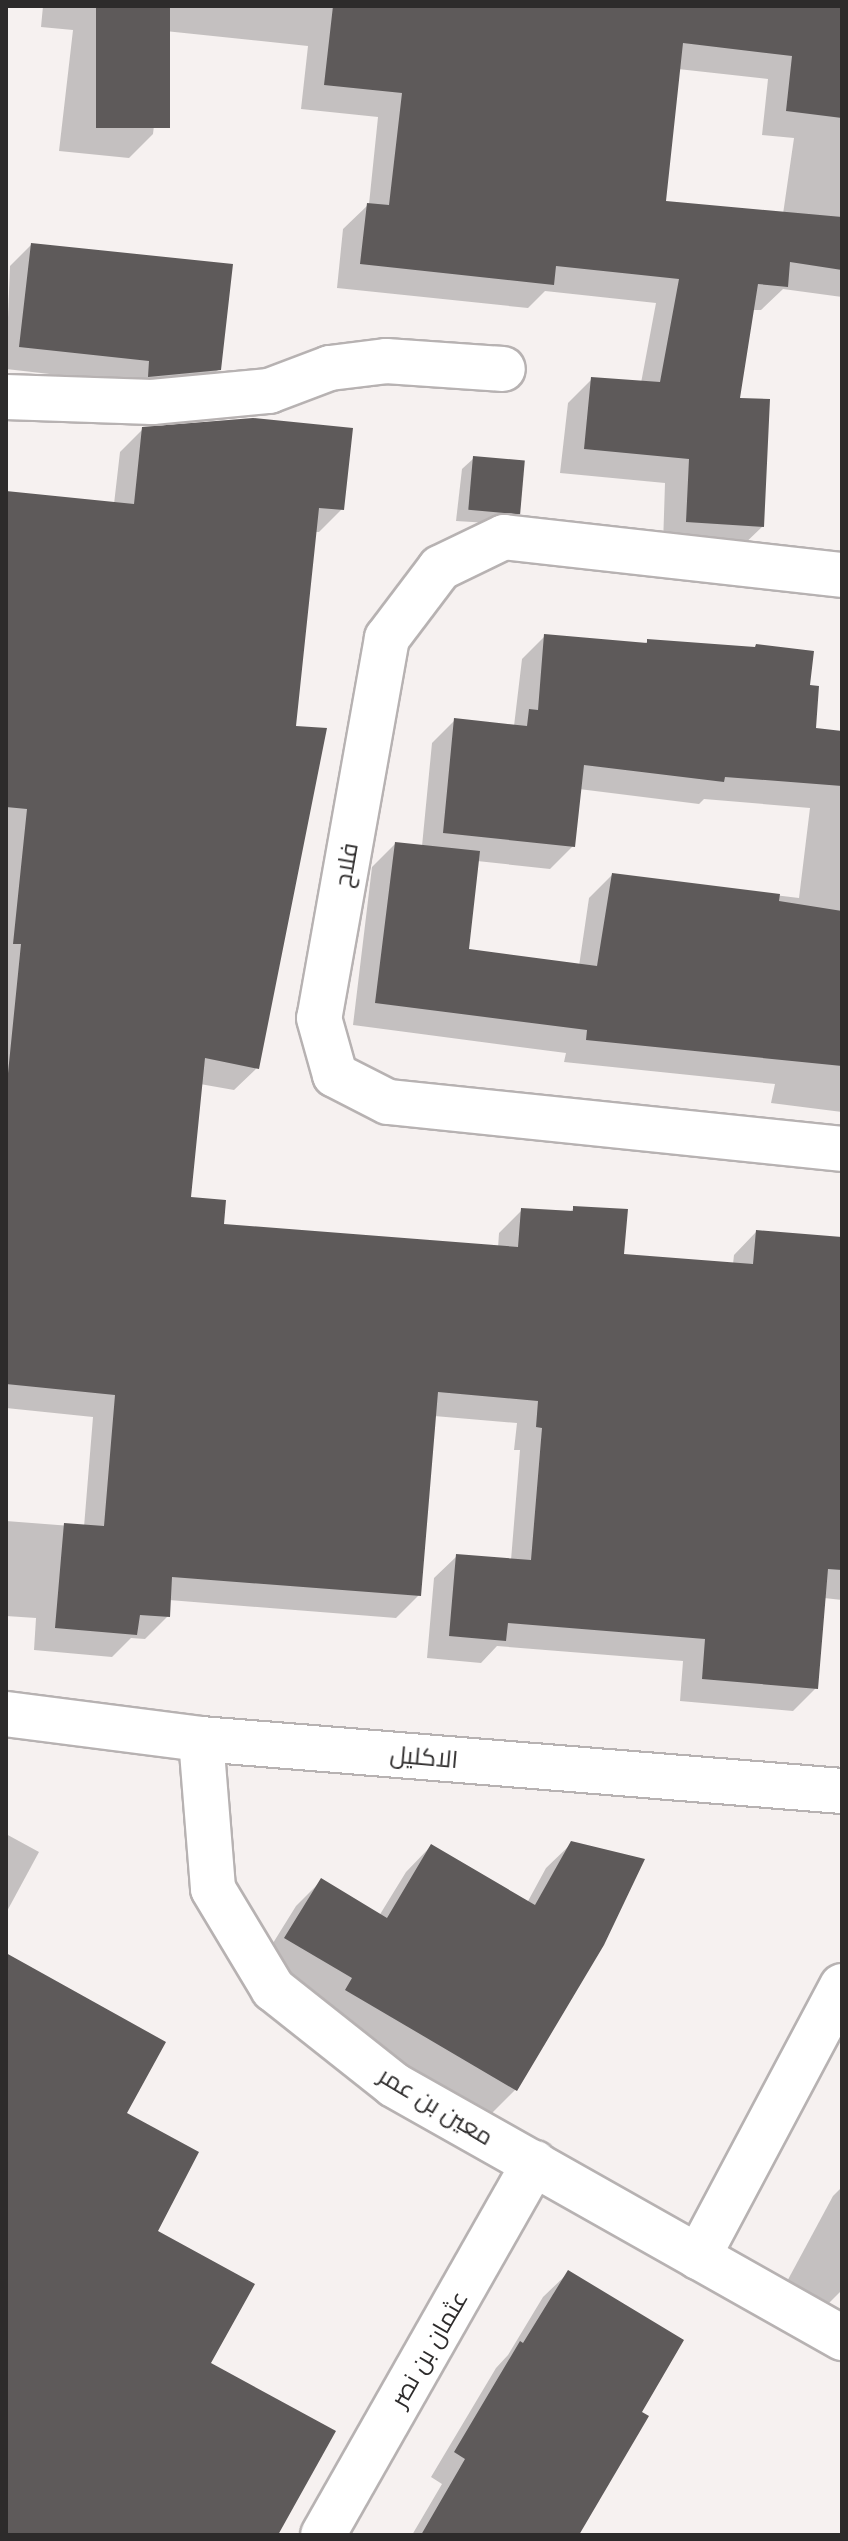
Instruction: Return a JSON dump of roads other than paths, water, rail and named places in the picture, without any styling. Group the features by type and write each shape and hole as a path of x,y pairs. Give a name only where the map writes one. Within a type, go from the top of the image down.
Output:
{"street":[{"path":"6,397 152,402 196,398 269,391 330,368 386,361 503,369"},
{"name":"فلاح","path":"842,575 504,537 440,568 387,638 319,1018 335,1075 388,1102 842,1149"},
{"name":"الاكليل","path":"6,1714 201,1739 842,1791"},
{"name":"معين بن عمر","path":"201,1739 213,1889 273,1989 394,2085 842,2338"},
{"path":"698,2257 842,1986"},
{"name":"عثمان بن نصر","path":"323,2535 534,2163"}]}
